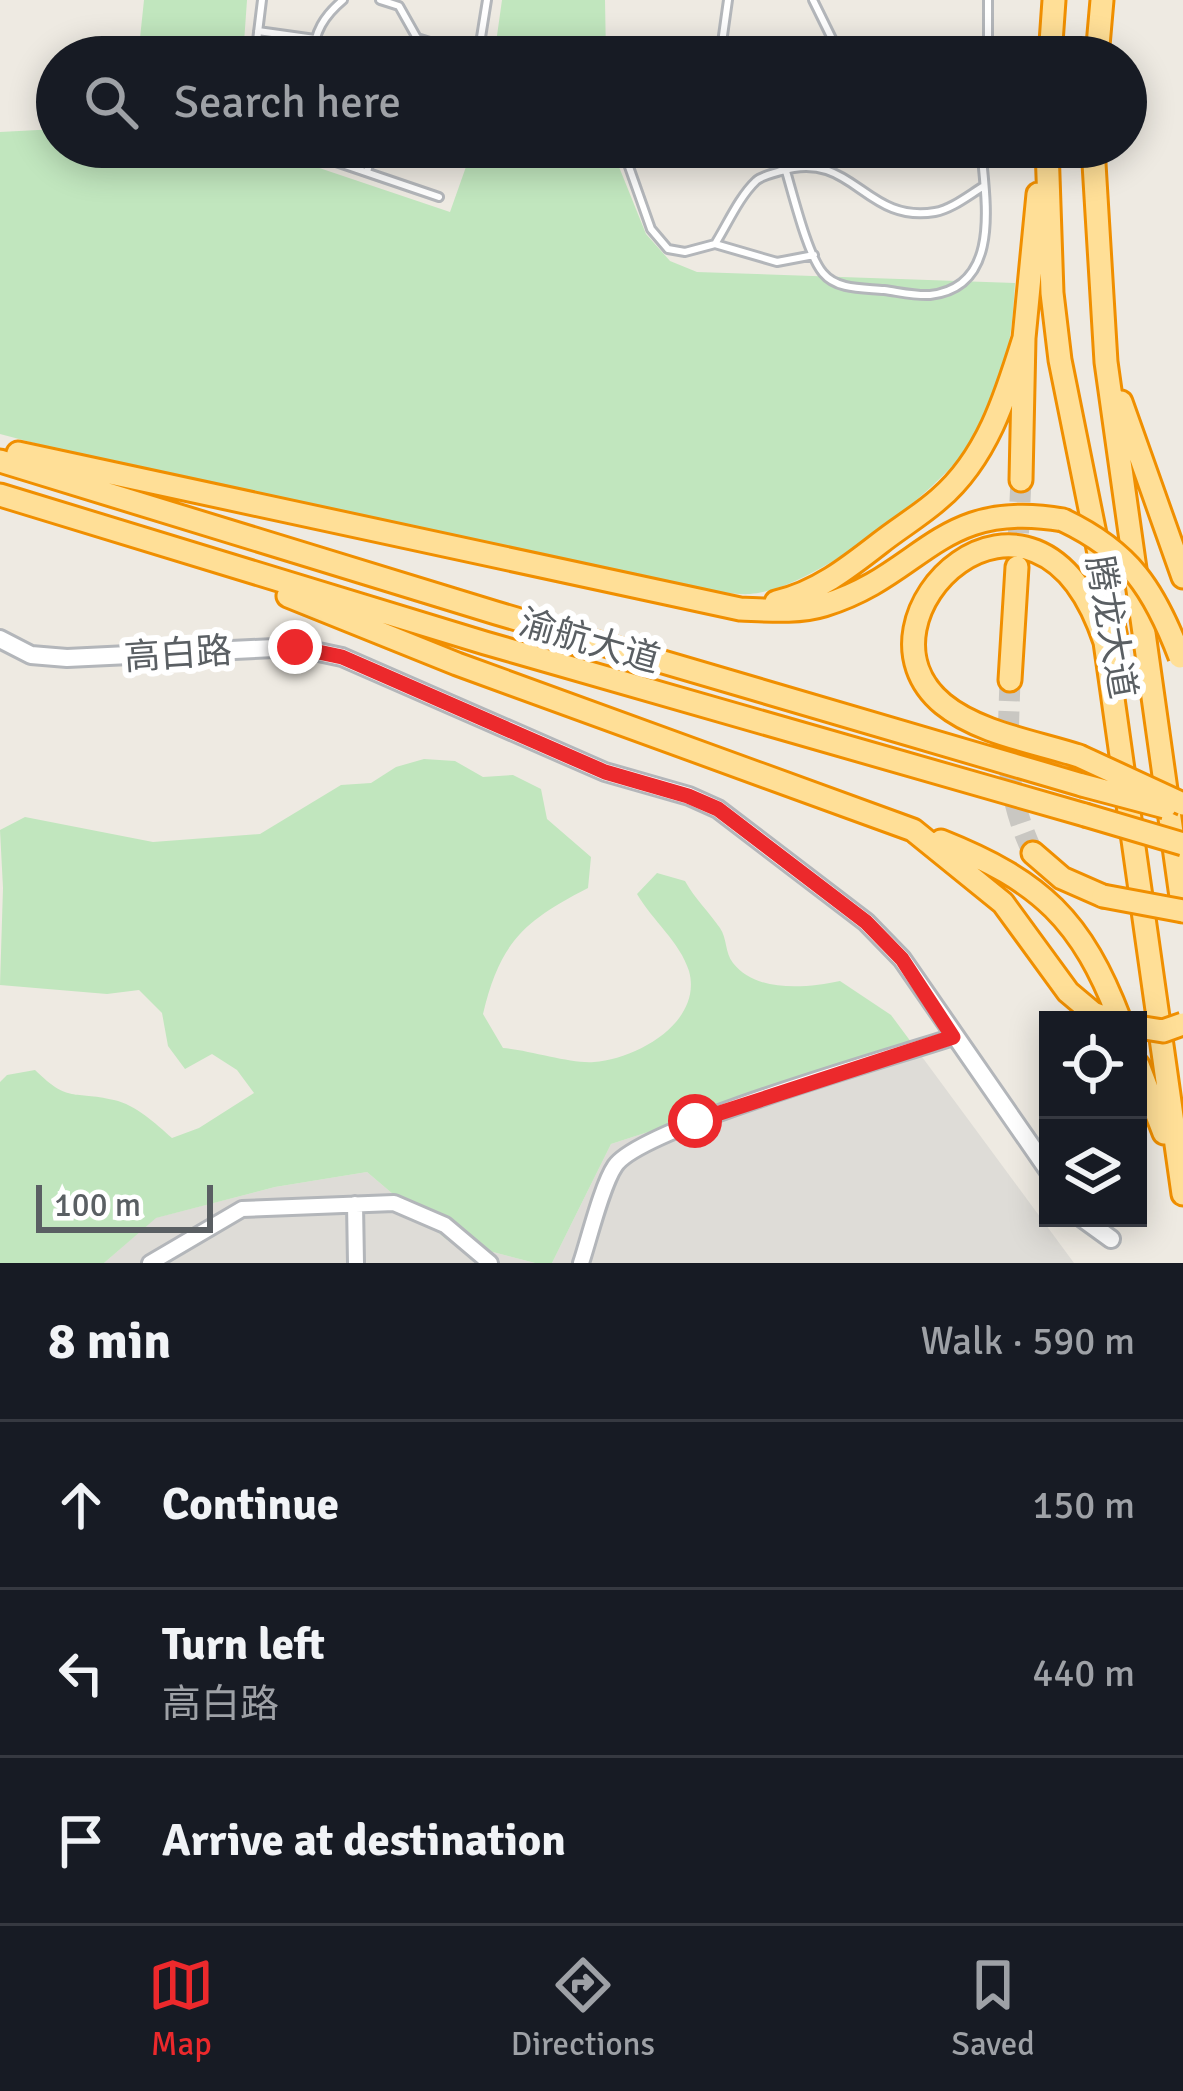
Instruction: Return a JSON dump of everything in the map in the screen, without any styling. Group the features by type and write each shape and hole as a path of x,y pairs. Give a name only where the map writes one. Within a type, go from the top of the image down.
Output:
{"highway":[{"path":"1051,36 1054,0"},
{"path":"1099,36 1102,0"},
{"path":"1021,480 1024,338 1043,168"},
{"name":"腾龙大道","path":"1046,168 1060,360 1121,668 1183,1106"},
{"name":"腾龙大道","path":"1094,168 1106,362 1183,910"},
{"path":"740,609 813,589 942,497 986,439 1002,407 1024,338"},
{"path":"1106,362 1183,577"},
{"path":"0,449 740,609 822,606 867,587 963,526 997,516 1029,514 1063,520 1116,551 1144,581 1164,614 1181,665"},
{"name":"渝航大道","path":"0,460 496,613 1082,785 1183,808"},
{"name":"渝航大道","path":"0,495 485,643 1183,844"},
{"path":"154,542 457,664 913,830 1007,870 1073,929 1099,965 1113,1011"},
{"path":"1183,808 1079,756 971,720 941,703 920,676 914,647 918,615 933,585 956,561 980,550 1006,546 1035,550 1057,562 1080,584 1094,607 1105,643 1178,1167 1183,1194"},
{"path":"1010,680 1017,567"},
{"path":"913,830 1003,903 1068,992 1091,1011"},
{"path":"1033,853 1062,878 1103,896 1183,910"},
{"path":"1147,1028 1163,1030 1183,1024"},
{"path":"1147,1088 1178,1167"}],"street":[{"name":"高白路","path":"0,638 31,655 67,658 295,647 342,657 605,772 718,809 866,922 902,959 1039,1157"},
{"path":"581,1263 614,1166 629,1153 695,1121 953,1037"},
{"path":"149,1263 242,1209 394,1202 445,1225 490,1263"},
{"path":"355,1204 356,1263"},
{"path":"1094,1227 1111,1239"}],"lane":[{"path":"258,36 262,0"},
{"path":"316,36 329,11 343,0"},
{"path":"380,0 399,6 416,36"},
{"path":"481,36 487,0"},
{"path":"724,36 728,0"},
{"path":"813,0 828,36"},
{"path":"988,0 988,36"},
{"path":"258,32 291,36"},
{"path":"355,168 440,197"},
{"path":"367,172 368,168"},
{"path":"629,168 651,229 668,249 685,252 715,244 778,262 814,255"},
{"path":"715,244 757,179 785,169 829,168 885,207 908,212 944,210 984,186"},
{"path":"785,169 821,272 837,284 928,295 950,290 974,274 986,214 983,168"}],"shaded area":[{"path":"914,1046 1039,1216 1039,1227 1047,1227 1074,1263 552,1263 611,1144"},
{"path":"367,1172 447,1240 535,1263 104,1263 155,1218 275,1187"}],"green space":[{"path":"144,0 247,0 244,36 140,36"},
{"path":"502,0 605,0 606,36 497,36"},
{"path":"36,130 36,168 319,168 450,212 466,168 619,168 646,234 670,261 697,272 1015,283 1005,365 984,424 932,486 872,535 807,576 750,594 695,589 225,493 0,434 0,132"},
{"path":"424,759 455,761 483,777 513,775 541,789 547,819 591,857 588,888 531,923 498,969 483,1014 503,1048 594,1062 647,1045 676,1021 691,989 689,971 637,894 657,873 685,881 720,928 730,959 743,973 783,986 840,981 891,1015 914,1046 611,1144 552,1263 535,1263 447,1240 367,1172 275,1187 156,1218 104,1263 0,1263 0,1082 7,1075 35,1070 64,1092 122,1102 172,1138 199,1128 254,1093 237,1070 212,1054 185,1069 168,1046 162,1013 139,990 107,994 0,985 0,830 25,817 153,842 260,834 341,785 371,783 396,767"}],"tunnel":[{"path":"1017,564 1021,480"},
{"path":"1010,680 1012,788 1033,853"}],"route":[{"path":"295,647 342,657 605,772 718,809 866,922 902,959 953,1037 695,1121"}]}
